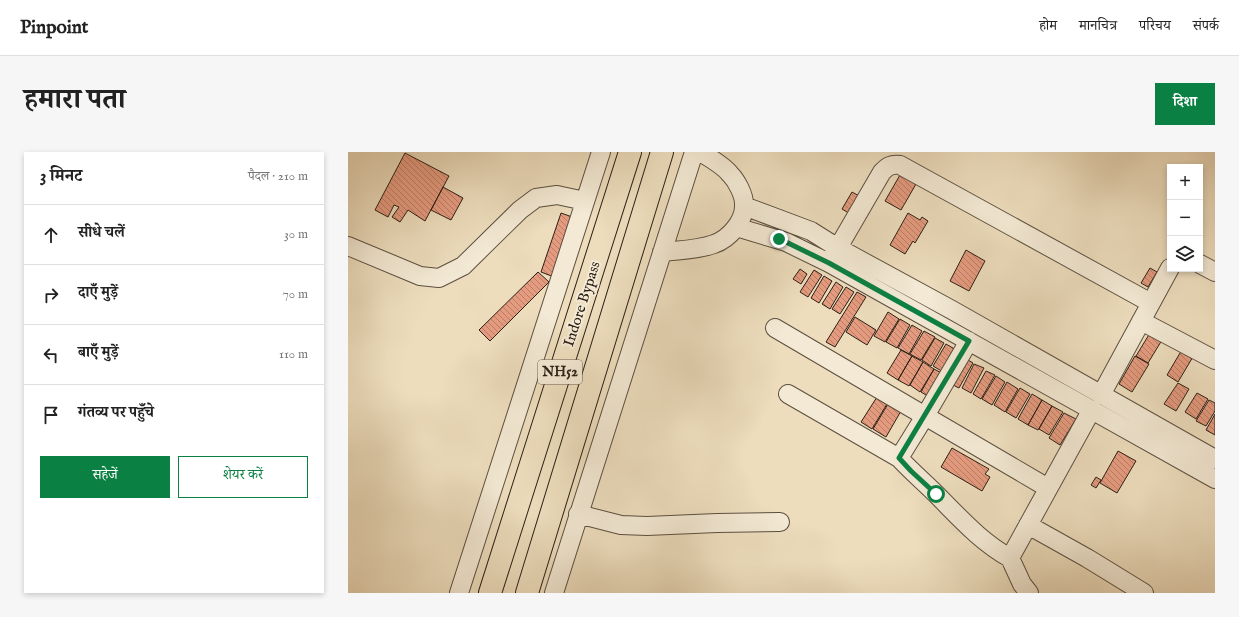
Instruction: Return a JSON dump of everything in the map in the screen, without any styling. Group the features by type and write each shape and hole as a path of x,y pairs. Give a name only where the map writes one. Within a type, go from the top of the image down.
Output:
{"highway":[{"name":"Indore Bypass","path":"490,593 630,152"},
{"name":"Indore Bypass","path":"526,593 662,152"}],"street":[{"path":"459,593 601,152"},
{"path":"554,593 694,152"},
{"path":"662,252 701,248 716,244 729,235 741,220 744,206 740,190 730,173 700,152"},
{"path":"829,263 882,172 887,166 893,164 900,165 1101,277 1151,303"},
{"path":"348,246 420,276 439,278 462,266 520,210 536,198 557,195 585,201"},
{"path":"744,206 805,228 838,248 952,310 1215,459"},
{"path":"736,226 786,242 829,263 1091,411 1215,479"},
{"path":"1203,266 1215,272"},
{"path":"1101,395 1168,272"},
{"path":"1141,321 1215,360"},
{"path":"775,328 1048,488"},
{"path":"899,458 969,341"},
{"path":"788,394 899,458 955,515 976,534 1010,558 1022,584 1029,593"},
{"path":"1010,558 1091,411"},
{"path":"578,514 621,525 647,526 717,522 780,522"},
{"path":"1028,525 1087,558 1144,593"}],"building":[{"path":"405,153 449,176 425,221 408,210 400,222 392,217 399,207 394,205 388,217 375,210"},
{"path":"900,175 916,184 901,210 885,201"},
{"path":"443,187 463,198 451,220 431,210"},
{"path":"852,192 863,198 852,215 842,209"},
{"path":"561,213 575,218 554,277 541,272"},
{"path":"908,213 920,220 922,217 928,221 915,243 913,241 905,254 890,245"},
{"path":"966,250 985,261 969,291 950,281"},
{"path":"1150,268 1157,272 1148,287 1141,283"},
{"path":"800,269 807,274 801,284 793,279"},
{"path":"814,270 822,275 808,297 800,292"},
{"path":"538,272 549,282 490,341 479,330"},
{"path":"824,276 832,281 819,303 811,298"},
{"path":"836,282 843,287 830,309 822,304"},
{"path":"846,287 854,292 840,314 832,309"},
{"path":"857,292 866,297 835,347 826,342"},
{"path":"888,312 899,319 885,342 874,336"},
{"path":"855,317 876,330 867,345 846,332"},
{"path":"900,319 910,325 897,348 886,342"},
{"path":"912,325 922,331 909,354 898,348"},
{"path":"924,331 935,337 921,360 910,354"},
{"path":"1150,333 1162,340 1148,363 1136,356"},
{"path":"935,338 944,343 931,366 922,360"},
{"path":"946,344 958,351 945,373 933,366"},
{"path":"1183,348 1194,355 1178,382 1167,375"},
{"path":"901,350 912,356 898,380 887,373"},
{"path":"912,356 923,362 909,386 898,380"},
{"path":"1135,356 1149,364 1132,392 1119,384"},
{"path":"963,357 973,363 959,388 949,383"},
{"path":"923,362 934,369 920,392 910,385"},
{"path":"974,364 984,368 971,393 962,388"},
{"path":"934,369 945,375 931,398 921,392"},
{"path":"986,371 995,375 981,399 973,394"},
{"path":"996,376 1005,382 992,405 982,399"},
{"path":"1007,382 1018,389 1005,412 994,405"},
{"path":"1178,383 1189,389 1176,411 1164,404"},
{"path":"1020,388 1030,394 1016,418 1006,412"},
{"path":"1197,393 1208,399 1196,419 1185,412"},
{"path":"1032,394 1042,400 1028,425 1018,419"},
{"path":"877,397 887,404 872,429 861,422"},
{"path":"1042,400 1052,406 1038,430 1028,425"},
{"path":"1209,400 1215,403 1215,411 1206,426 1196,421"},
{"path":"888,404 901,411 886,437 873,429"},
{"path":"1052,406 1063,412 1049,435 1039,429"},
{"path":"1064,413 1076,419 1060,445 1049,438"},
{"path":"1215,414 1215,435 1206,430"},
{"path":"952,448 989,469 985,474 990,477 982,491 941,467"},
{"path":"1118,451 1136,461 1117,493 1100,483"},
{"path":"1096,477 1101,480 1096,488 1091,485"}],"route":[{"path":"779,239 829,263 969,341 899,458 936,494"}]}
